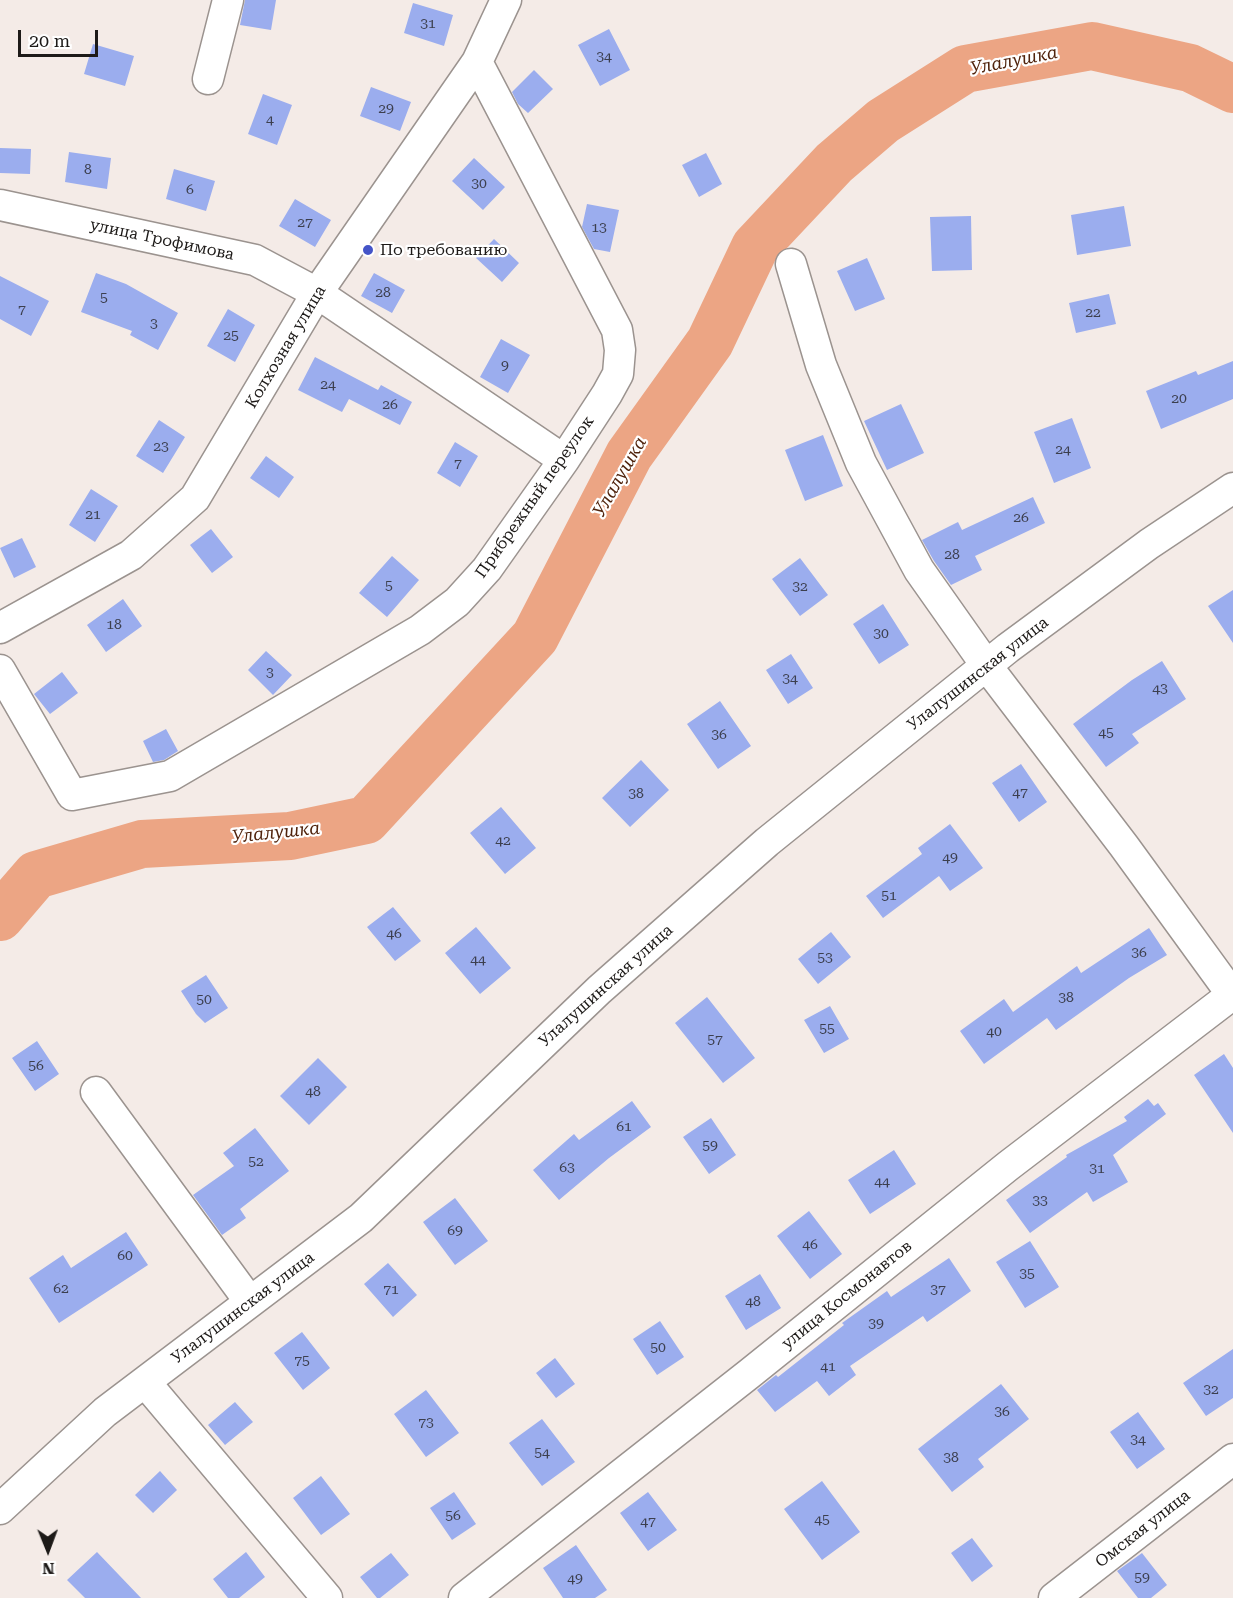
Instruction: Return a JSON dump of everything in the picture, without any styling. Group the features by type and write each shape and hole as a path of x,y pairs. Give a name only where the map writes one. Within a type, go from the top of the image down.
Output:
{"street":[{"path":"208,79 228,0"},
{"name":"Колхозная улица","path":"0,628 131,555 195,498 317,293 477,62 506,0"},
{"name":"Прибрежный переулок","path":"0,670 72,795 170,776 420,630 457,602 487,569 564,460 618,374 620,350 617,330 477,62"},
{"name":"улица Трофимова","path":"0,205 255,260 317,293 564,460"},
{"path":"791,264 821,365 861,463 919,570 986,665 1124,846 1233,995"},
{"name":"Улалушинская улица","path":"0,1509 105,1412 361,1218 599,990 766,842 986,665 1149,544 1233,488"},
{"name":"улица Космонавтов","path":"464,1598 1008,1166 1233,995"},
{"path":"96,1092 250,1302"},
{"path":"145,1382 327,1598"},
{"name":"Омская улица","path":"1054,1598 1233,1459"}],"building":[{"path":"245,0 276,0 271,30 240,25"},
{"path":"413,3 453,15 444,46 404,33"},
{"path":"609,29 630,70 600,86 578,45"},
{"path":"93,44 134,56 125,86 84,74"},
{"path":"534,70 553,89 528,113 518,104 512,92"},
{"path":"371,87 411,102 400,131 360,116"},
{"path":"263,94 292,105 277,145 248,134"},
{"path":"0,148 31,149 30,174 0,173"},
{"path":"69,152 111,158 107,189 65,182"},
{"path":"706,153 722,184 699,197 682,165"},
{"path":"474,158 505,187 483,210 452,181"},
{"path":"174,169 215,181 206,211 166,199"},
{"path":"295,199 331,220 315,247 279,226"},
{"path":"587,204 619,210 610,252 594,249 582,227"},
{"path":"1124,206 1131,246 1077,255 1071,215"},
{"path":"971,216 972,270 932,271 930,217"},
{"path":"494,239 519,263 502,282 476,258"},
{"path":"867,258 885,299 855,311 837,271"},
{"path":"96,273 126,284 178,313 158,350 130,335 132,331 81,312"},
{"path":"374,273 405,290 392,313 361,296"},
{"path":"0,276 49,301 31,336 0,319"},
{"path":"1109,294 1116,324 1076,333 1069,303"},
{"path":"228,309 255,325 235,362 207,346"},
{"path":"501,339 530,355 508,393 480,377"},
{"path":"315,357 378,390 381,385 412,402 400,425 349,399 342,412 298,390"},
{"path":"1233,361 1233,399 1161,429 1146,391 1196,371 1198,375"},
{"path":"901,404 924,453 887,470 864,421"},
{"path":"1072,418 1091,468 1054,483 1034,432"},
{"path":"159,420 185,437 163,473 136,456"},
{"path":"823,435 843,486 805,501 785,450"},
{"path":"455,442 478,456 460,487 437,473"},
{"path":"266,456 294,477 279,498 250,478"},
{"path":"91,489 118,506 95,542 69,525"},
{"path":"1033,497 1045,523 975,556 982,570 951,585 922,540 958,522 962,530"},
{"path":"211,529 233,557 212,573 190,545"},
{"path":"22,538 36,567 14,578 0,548"},
{"path":"392,556 419,580 387,617 359,593"},
{"path":"800,558 828,595 800,616 772,579"},
{"path":"1233,590 1233,643 1208,606"},
{"path":"123,599 142,626 106,652 87,625"},
{"path":"883,604 909,645 879,664 853,624"},
{"path":"266,651 292,675 273,695 248,670"},
{"path":"791,654 813,688 788,704 766,670"},
{"path":"1162,661 1186,699 1132,734 1139,743 1106,767 1073,724 1132,680"},
{"path":"62,672 78,693 50,714 34,694"},
{"path":"720,701 751,746 718,769 687,724"},
{"path":"166,729 178,751 164,760 153,762 143,741"},
{"path":"641,760 669,790 630,827 602,798"},
{"path":"1021,764 1047,802 1019,822 992,783"},
{"path":"501,807 536,848 505,874 470,833"},
{"path":"950,824 983,868 950,891 939,876 883,918 866,896 922,854 918,848"},
{"path":"393,907 421,941 395,961 367,927"},
{"path":"476,927 511,968 480,994 445,953"},
{"path":"1149,928 1167,955 1129,978 1056,1030 1047,1018 984,1064 960,1031 1004,999 1013,1012 1077,966 1081,973"},
{"path":"831,932 851,957 818,984 798,959"},
{"path":"206,975 228,1008 205,1023 181,991"},
{"path":"707,997 755,1058 723,1083 675,1023"},
{"path":"830,1006 849,1039 824,1053 804,1020"},
{"path":"37,1041 59,1074 35,1091 12,1058"},
{"path":"1224,1054 1233,1068 1233,1133 1194,1075"},
{"path":"318,1058 347,1087 309,1125 280,1096"},
{"path":"1148,1099 1154,1106 1158,1103 1166,1114 1113,1155 1128,1182 1093,1202 1087,1192 1030,1233 1006,1200 1067,1157 1066,1155 1127,1121 1124,1117"},
{"path":"632,1101 651,1127 609,1158 559,1200 533,1170 574,1134 579,1140"},
{"path":"711,1118 736,1155 709,1174 683,1137"},
{"path":"255,1128 289,1171 240,1209 246,1218 222,1235 193,1195 234,1166 223,1153"},
{"path":"894,1150 916,1184 870,1214 848,1180"},
{"path":"455,1198 488,1241 455,1265 423,1222"},
{"path":"809,1211 842,1254 810,1279 777,1236"},
{"path":"126,1232 148,1265 59,1323 29,1278 63,1255 71,1268"},
{"path":"1030,1241 1059,1287 1025,1308 996,1262"},
{"path":"949,1258 971,1291 927,1322 923,1316 850,1366 856,1375 829,1396 817,1381 775,1412 757,1390 776,1375 778,1377 844,1325 842,1323 887,1291 891,1297"},
{"path":"388,1263 417,1295 393,1317 364,1284"},
{"path":"760,1274 781,1308 746,1330 725,1296"},
{"path":"660,1321 684,1357 657,1375 633,1339"},
{"path":"302,1332 330,1368 303,1390 274,1353"},
{"path":"1233,1349 1233,1398 1206,1416 1183,1383"},
{"path":"555,1358 575,1384 556,1398 536,1373"},
{"path":"1001,1384 1029,1419 978,1459 984,1467 952,1492 918,1449"},
{"path":"426,1390 459,1433 426,1457 394,1414"},
{"path":"235,1402 253,1422 225,1445 208,1425"},
{"path":"1138,1412 1165,1449 1137,1469 1110,1432"},
{"path":"542,1419 575,1462 542,1486 509,1443"},
{"path":"160,1471 177,1490 153,1513 135,1495"},
{"path":"321,1476 350,1514 321,1535 293,1498"},
{"path":"822,1481 860,1532 822,1560 784,1509"},
{"path":"454,1492 476,1524 452,1540 430,1508"},
{"path":"648,1492 677,1530 648,1551 620,1513"},
{"path":"972,1538 993,1566 972,1582 951,1553"},
{"path":"576,1545 607,1590 595,1598 563,1598 543,1568"},
{"path":"97,1552 141,1598 85,1598 67,1580"},
{"path":"246,1552 265,1577 239,1598 228,1598 213,1579"},
{"path":"391,1553 409,1575 377,1598 360,1577"},
{"path":"1142,1553 1167,1585 1151,1598 1138,1598 1117,1571"}],"waterway":[{"name":"Улалушка","path":"0,917 36,875 142,844 290,836 366,820 535,637 629,455 710,342 755,247 834,163 883,121 965,69 1092,46 1190,68 1233,89"}],"place":[{"name":"По требованию","path":"368,250"}]}
